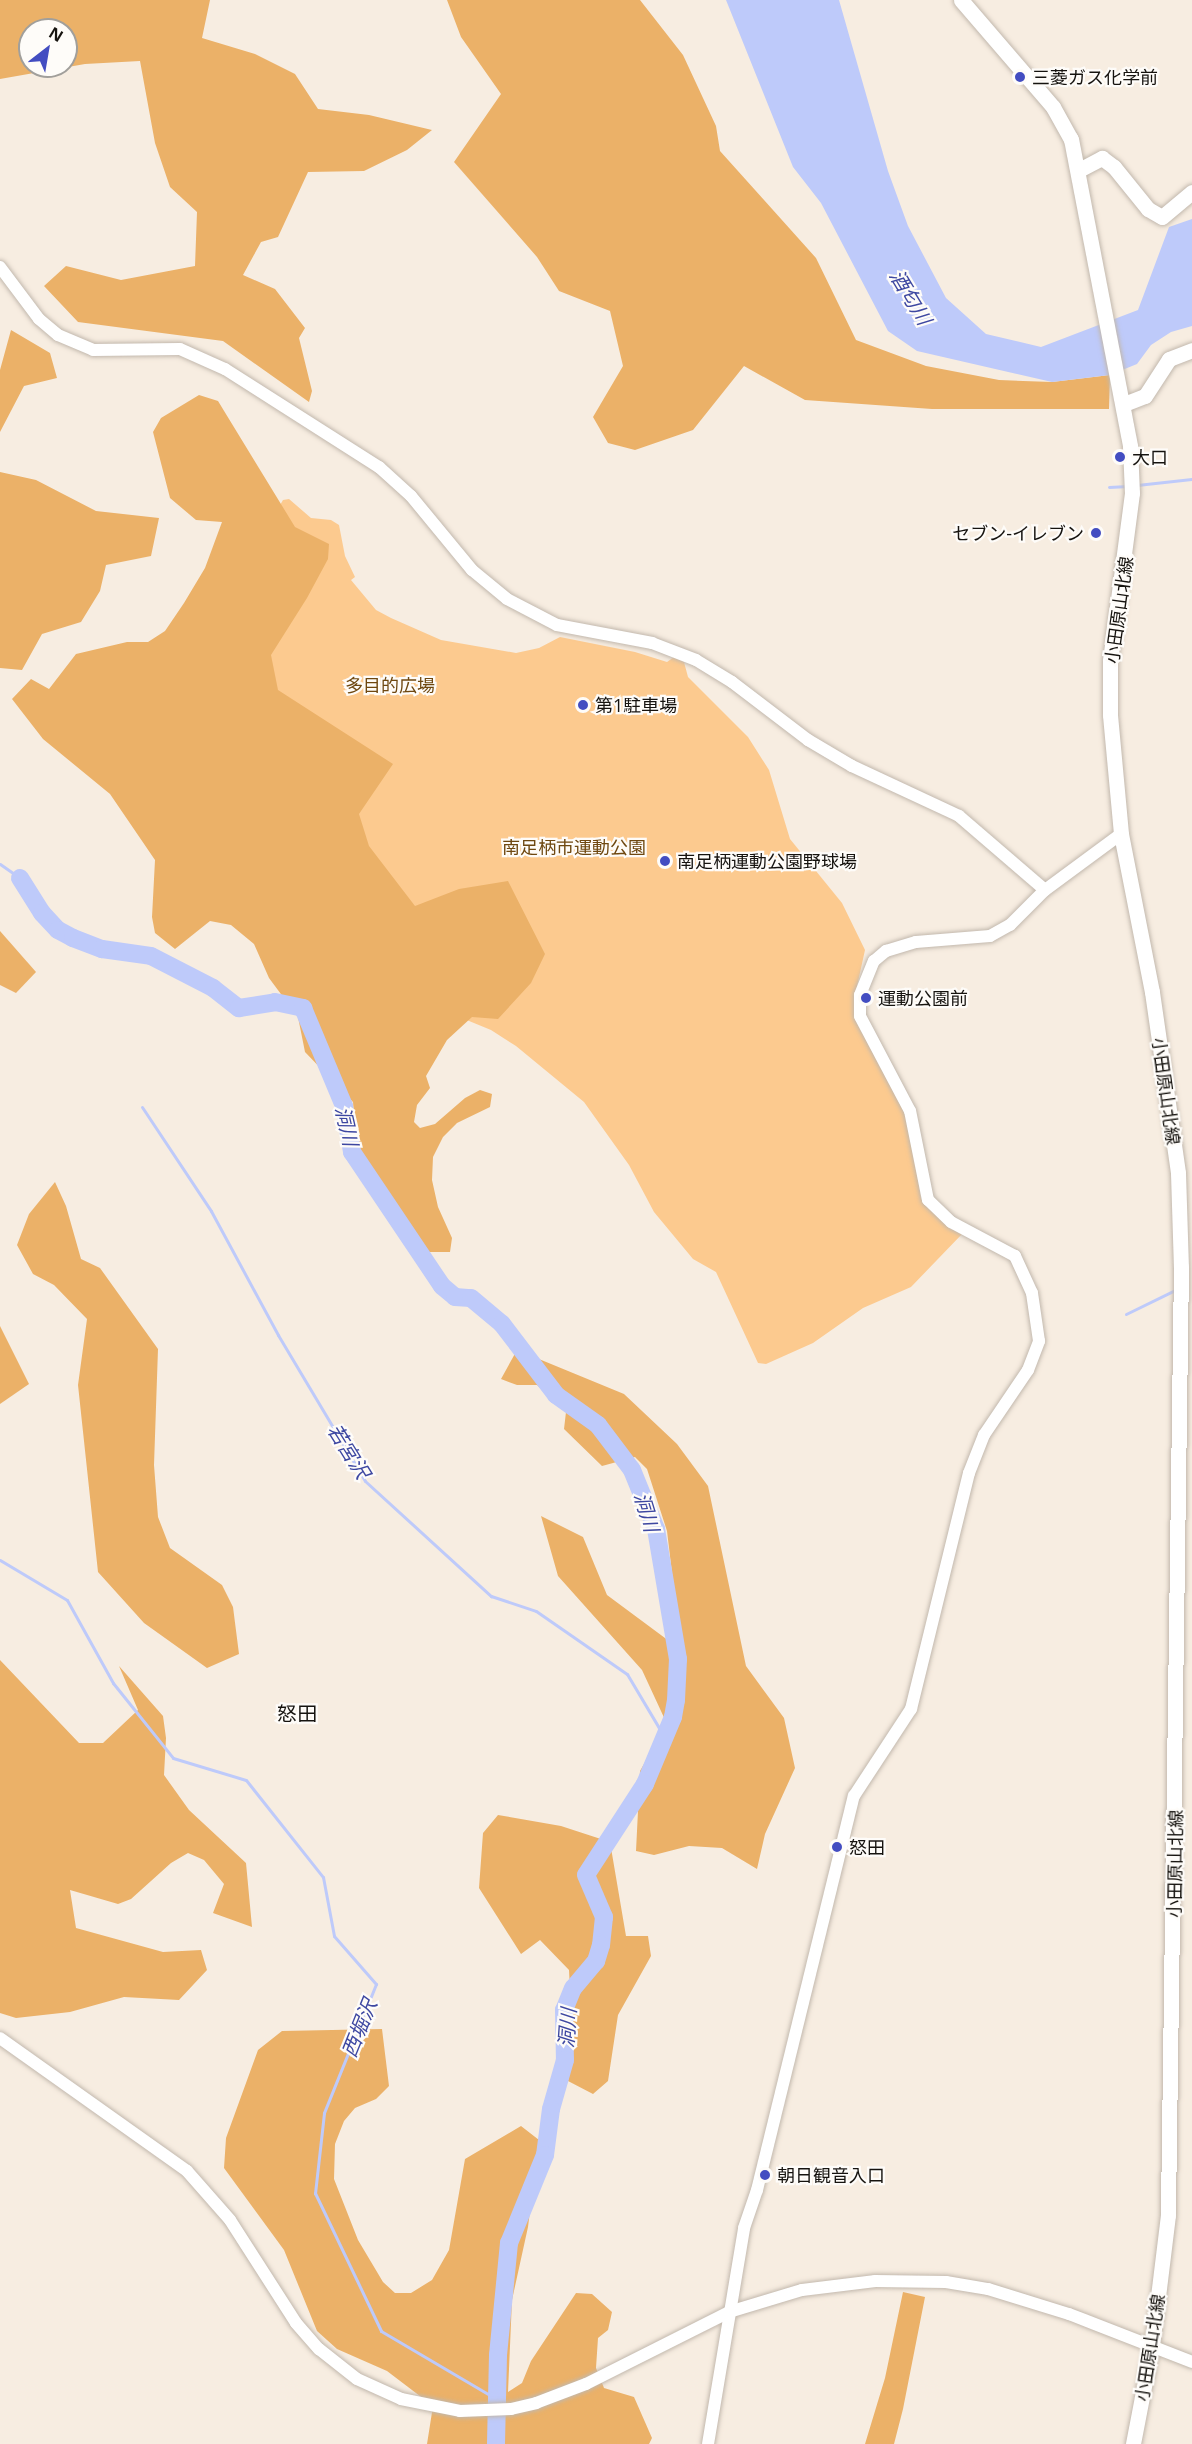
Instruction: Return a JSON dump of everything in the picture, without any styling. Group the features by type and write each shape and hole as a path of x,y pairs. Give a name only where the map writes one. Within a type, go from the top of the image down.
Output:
{"main road":[{"name":"小田原山北線","path":"961,0 1053,106 1071,139 1124,404 1131,486 1110,661 1110,715 1121,834 1152,992 1178,1173 1181,1287 1168,2215 1152,2345 1133,2444"},
{"path":"1079,170 1101,158 1114,167 1148,209 1162,217 1192,192"},
{"path":"1124,404 1144,396 1169,359 1192,350"}],"street":[{"path":"0,267 39,319 58,335 93,350 180,349 225,369 380,466 411,495 472,570 507,599 558,625 652,643 696,660 732,682 808,740 852,766 959,816 1045,890"},
{"path":"708,2444 744,2228 757,2190 854,1796 911,1709 969,1473 984,1435 1028,1370 1039,1341 1032,1293 1015,1256 951,1222 928,1200 910,1111 860,1016 860,995 874,961 886,951 916,942 990,936 1010,925 1045,890 1121,834"},
{"path":"0,2038 187,2171 230,2220 296,2323 319,2349 357,2379 400,2399 431,2407 511,2409 586,2384 729,2312 825,2285 934,2282 963,2284 1069,2314 1192,2362"}],"green space":[{"name":"南足柄市運動公園","path":"289,499 311,518 331,520 339,525 345,556 355,577 351,580 376,610 391,618 441,640 516,653 539,648 560,637 635,652 667,662 674,657 684,662 688,677 748,737 769,770 790,839 842,903 865,950 854,1000 909,1121 921,1199 950,1229 963,1233 911,1287 863,1308 813,1343 766,1364 758,1363 716,1272 693,1259 654,1212 629,1165 584,1102 516,1046 491,1030 435,1007 189,660 283,500"}],"shaded area":[{"path":"0,0 210,0 202,38 255,54 295,74 318,109 369,115 432,130 407,150 364,171 308,172 278,237 261,242 243,275 275,289 305,328 299,338 312,391 309,402 223,341 78,322 44,286 66,266 121,280 195,266 197,212 170,187 155,143 140,61 78,65 78,18 18,18 18,76 0,79"},
{"path":"447,0 640,0 683,55 716,126 720,151 816,258 856,340 926,366 999,380 1052,382 1110,375 1109,409 932,409 805,400 744,366 693,430 635,450 608,443 593,417 623,366 610,311 559,291 537,257 454,162 501,94 461,37"},
{"path":"11,330 50,353 57,378 24,386 0,432 0,370"},
{"path":"199,395 218,401 295,527 329,544 328,559 307,598 271,655 278,690 393,764 359,814 369,846 415,906 459,889 508,881 545,954 531,983 498,1019 472,1017 447,1040 426,1076 430,1088 417,1105 414,1122 420,1128 435,1124 465,1098 480,1090 492,1094 490,1107 457,1123 443,1137 433,1157 432,1180 438,1207 452,1238 450,1252 426,1252 357,1149 353,1102 305,1052 298,1017 269,978 254,944 231,925 210,921 175,949 155,933 152,917 155,860 110,794 43,739 12,699 31,679 49,689 76,654 127,642 148,642 165,631 184,603 205,568 222,522 196,520 170,498 153,432 161,418"},
{"path":"0,472 36,480 96,511 159,518 151,556 106,565 100,591 81,622 42,634 22,670 0,668"},
{"path":"0,931 36,972 16,993 0,985"},
{"path":"55,1182 66,1206 81,1259 100,1268 158,1349 154,1465 158,1517 170,1548 222,1585 233,1607 239,1654 207,1668 144,1623 98,1572 78,1385 87,1319 54,1285 33,1274 17,1245 29,1214"},
{"path":"0,1326 29,1384 0,1404"},
{"path":"517,1350 624,1394 677,1444 708,1486 746,1666 784,1718 795,1768 765,1834 757,1869 722,1848 689,1846 654,1855 636,1851 640,1771 667,1724 642,1670 558,1576 541,1516 583,1537 607,1595 669,1641 677,1615 667,1531 647,1469 635,1457 602,1466 564,1429 566,1412 537,1385 517,1385 501,1379"},
{"path":"0,1660 79,1743 103,1743 138,1710 119,1666 163,1716 166,1738 164,1775 189,1810 246,1863 252,1927 213,1913 224,1884 204,1860 188,1853 171,1863 131,1899 118,1904 70,1890 76,1928 163,1952 201,1950 207,1970 179,2000 124,1997 70,2012 16,2018 0,2013"},
{"path":"498,1815 561,1826 610,1842 626,1936 648,1936 651,1956 618,2015 608,2081 593,2094 568,2081 573,2051 569,1970 540,1940 521,1954 479,1888 483,1833"},
{"path":"382,2029 389,2086 376,2099 355,2108 344,2121 335,2144 334,2179 358,2240 383,2282 395,2293 411,2293 432,2280 449,2250 465,2159 521,2126 539,2140 528,2227 512,2300 508,2392 522,2383 531,2361 576,2293 592,2294 612,2312 608,2330 598,2338 596,2368 604,2388 634,2397 652,2438 649,2444 427,2444 433,2406 387,2371 337,2349 317,2331 284,2250 224,2168 226,2138 258,2050 282,2031"},
{"path":"903,2292 925,2297 903,2409 894,2444 865,2444 885,2378"}],"water":[{"name":"酒匂川","path":"726,0 839,0 888,171 908,226 946,298 986,334 1041,347 1138,310 1169,227 1192,219 1192,326 1171,332 1151,345 1137,364 1110,375 1052,382 917,351 888,331 821,203 793,167"}],"waterway":[{"path":"1137,485 1192,479"},
{"path":"1109,487 1128,486"},
{"name":"洞川","path":"0,864 20,878"},
{"name":"洞川","path":"20,878 42,913 58,930 73,938 102,949 151,956 213,988 239,1008 275,1002 303,1008 344,1106 352,1152 442,1286 455,1297 471,1298 502,1324 556,1395 598,1425 632,1470 656,1529 678,1659 676,1700 673,1717 645,1784 586,1875 604,1917 601,1945 596,1961 573,1988 564,2010 565,2060 551,2109 545,2155 509,2243 498,2355 496,2444"},
{"name":"若宮沢","path":"142,1107 211,1211 278,1335 365,1481 491,1596 536,1611 627,1674 665,1738"},
{"path":"1126,1314 1175,1290"},
{"name":"西堀沢","path":"0,1560 67,1600 113,1683 173,1758 246,1780 323,1877 334,1936 376,1984 324,2113 315,2193 381,2331 498,2400"}],"place":[{"name":"三菱ガス化学前","path":"1020,77"},
{"name":"大口","path":"1120,457"},
{"name":"セブン-イレブン","path":"1096,533"},
{"name":"第1駐車場","path":"583,705"},
{"name":"南足柄運動公園野球場","path":"665,861"},
{"name":"運動公園前","path":"866,998"},
{"name":"怒田","path":"837,1847"},
{"name":"朝日観音入口","path":"765,2175"}],"district":[{"name":"怒田","path":"297,1713"}],"park label":[{"name":"多目的広場","path":"390,685"}]}
